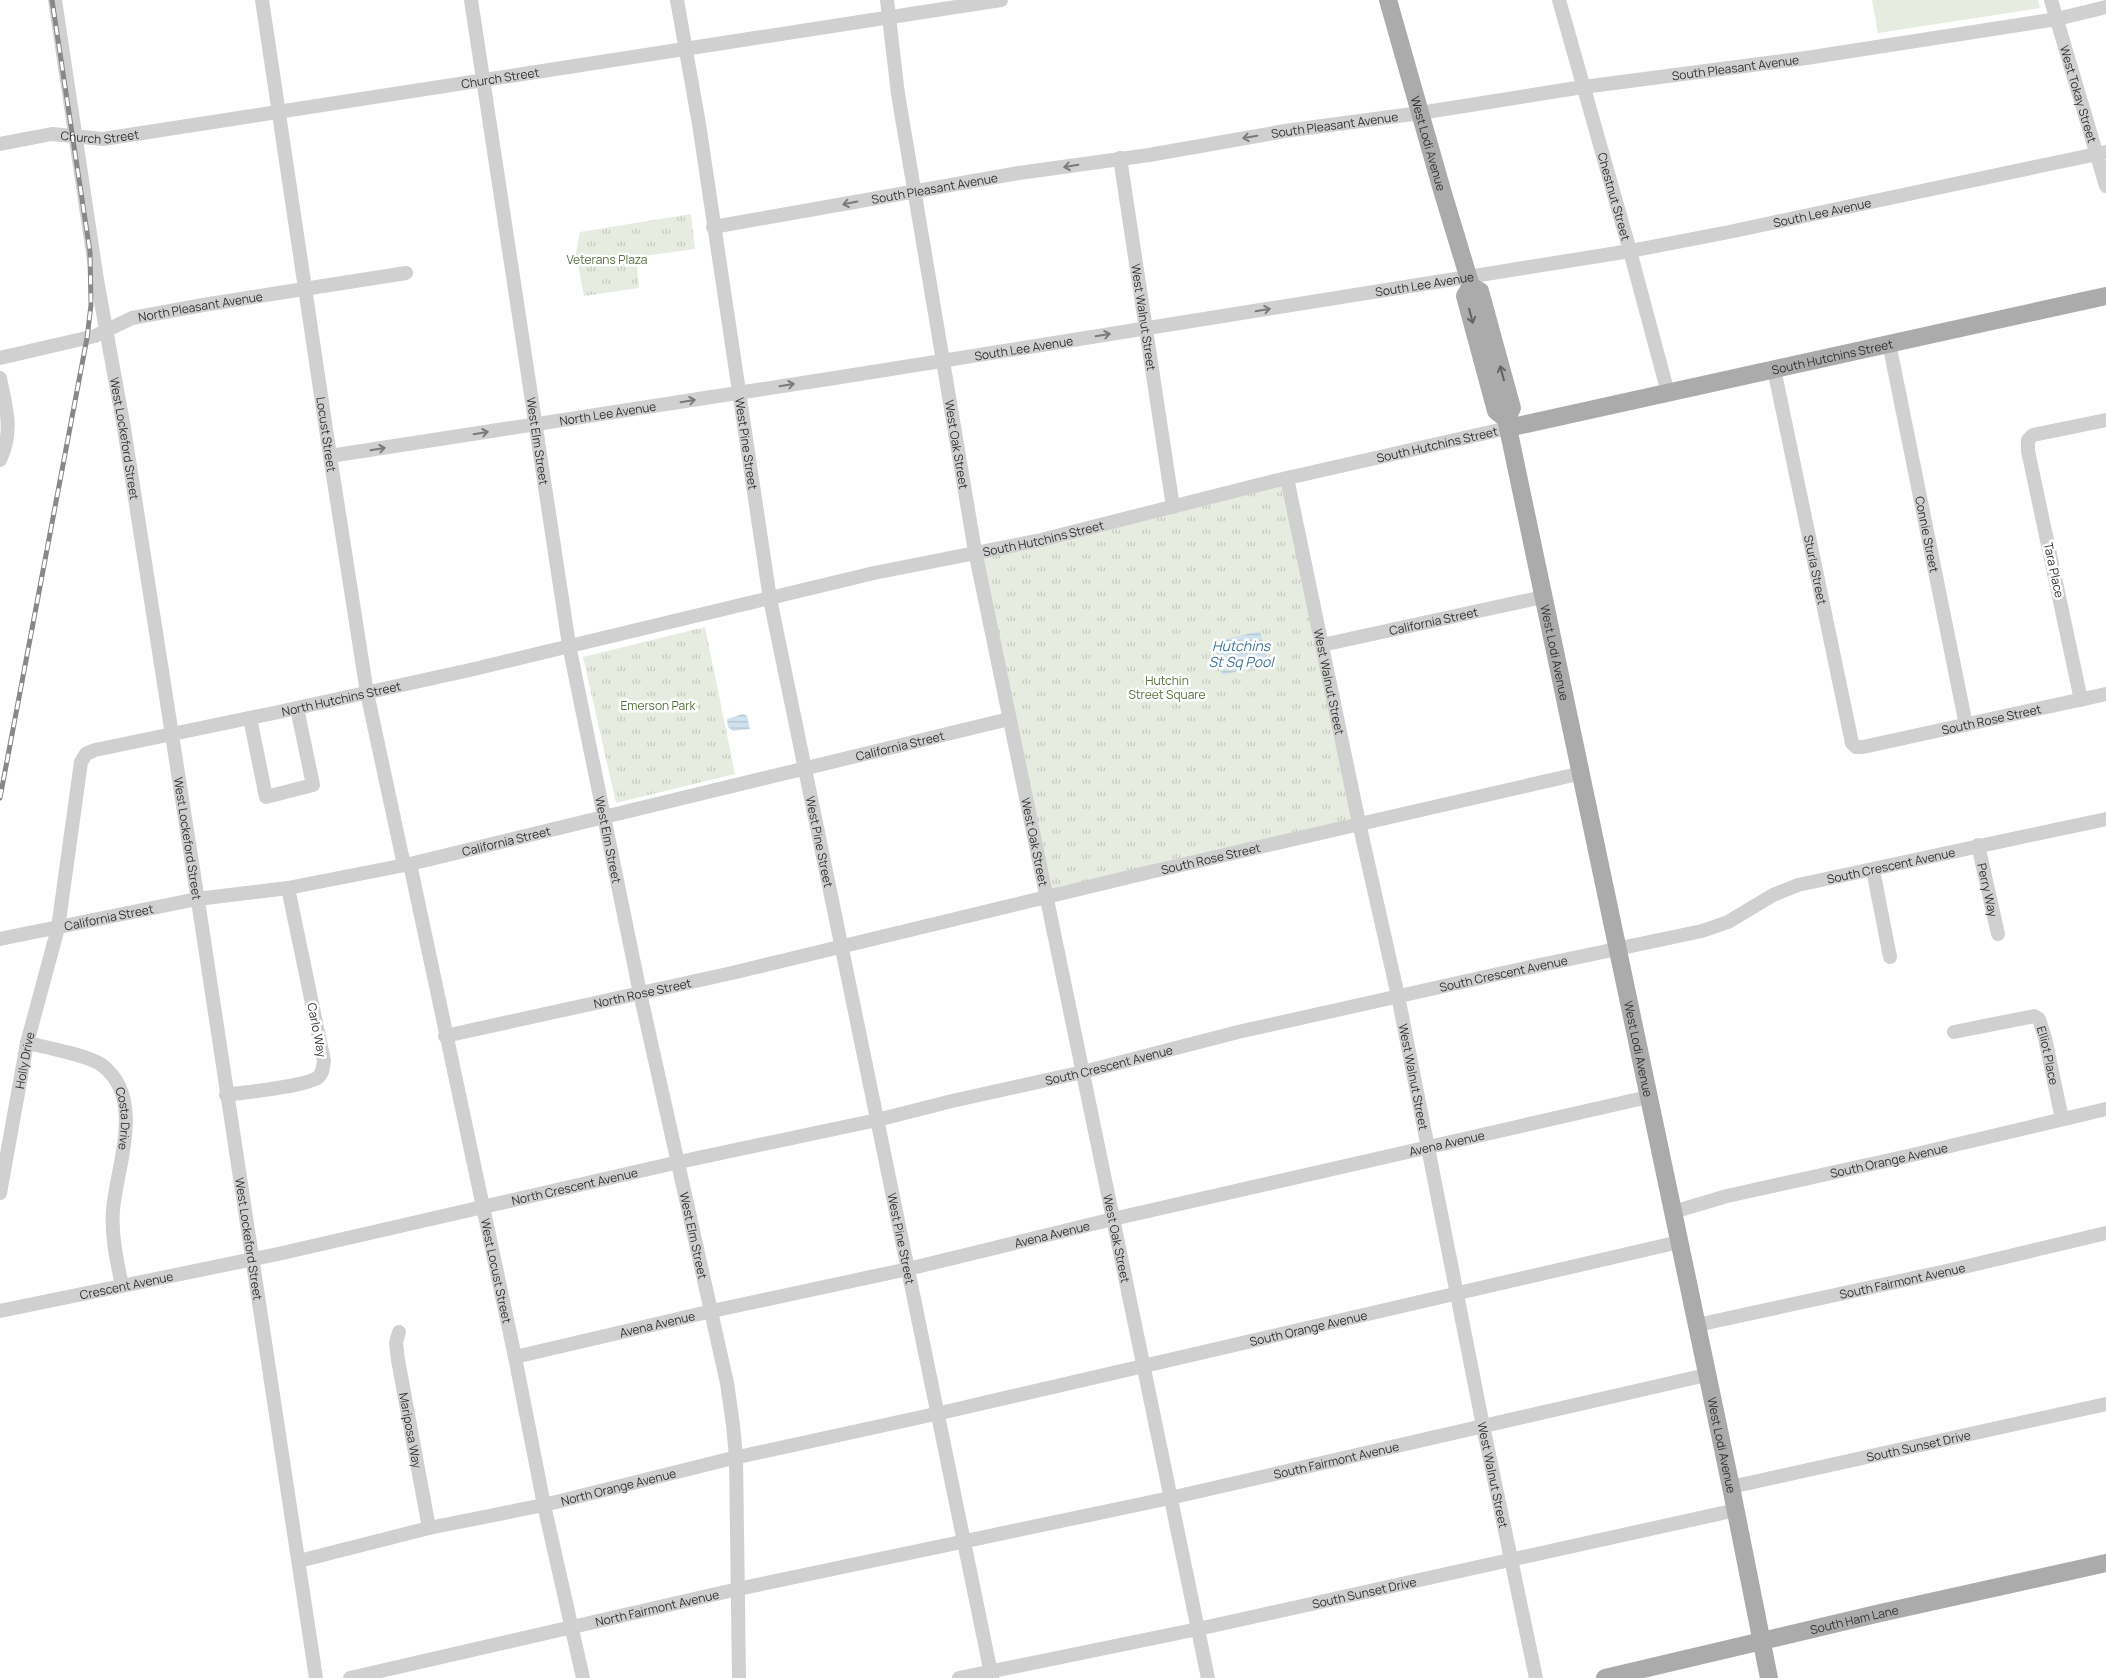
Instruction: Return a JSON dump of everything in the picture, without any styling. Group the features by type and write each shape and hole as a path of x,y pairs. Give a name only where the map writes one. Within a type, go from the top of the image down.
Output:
{"main road":[{"name":"West Lodi Avenue","path":"1388,0 1469,281 1465,296 1496,412 1507,424 1582,773 1706,1375 1736,1510 1769,1678"},
{"name":"South Hutchins Street","path":"1507,424 1668,393 2106,296"},
{"name":"South Ham Lane","path":"1605,1678 1876,1614 2106,1563"}],"street":[{"name":"West Lockeford Street","path":"55,0 97,280 124,428 316,1678"},
{"name":"Locust Street","path":"262,0 367,692 407,864"},
{"name":"West Elm Street","path":"470,0 569,645 640,993 727,1383 736,1458 740,1678"},
{"name":"West Pine Street","path":"677,0 694,96 770,598 840,946 992,1675"},
{"name":"West Oak Street","path":"887,0 898,94 975,551 1208,1678"},
{"name":"Church Street","path":"0,144 45,135 103,138 1001,0"},
{"name":"Chestnut Street","path":"1559,0 1630,250 1668,393"},
{"name":"West Tokay Street","path":"2051,0 2102,153 2106,186"},
{"name":"South Pleasant Avenue","path":"713,227 1284,131 1420,113 1583,87 1806,58 2057,18 2106,7"},
{"name":"South Lee Avenue","path":"739,392 1146,328 1469,281 1729,232 2102,153"},
{"name":"West Walnut Street","path":"1120,158 1173,506"},
{"name":"North Pleasant Avenue","path":"0,358 95,336 132,318 406,273"},
{"name":"Connie Street","path":"1889,343 1966,724"},
{"name":"Sturla Street","path":"1774,369 1852,743 1856,747 1878,744"},
{"path":"0,378 9,422 7,443 0,460"},
{"name":"North Lee Avenue","path":"330,456 739,392"},
{"name":"Tara Place","path":"2081,700 2028,451 2028,440 2033,435 2106,420"},
{"name":"South Hutchins Street","path":"770,598 893,568 1041,540 1507,424"},
{"name":"West Walnut Street","path":"1287,478 1359,823 1398,996 1483,1426 1536,1678"},
{"name":"California Street","path":"1322,644 1543,597"},
{"name":"North Hutchins Street","path":"58,928 81,762 86,754 94,750 297,708 770,598"},
{"name":"South Rose Street","path":"1878,744 2106,694"},
{"path":"250,718 266,796 313,785 297,708"},
{"name":"California Street","path":"0,939 197,899 288,888 407,864 1009,719"},
{"name":"South Rose Street","path":"840,946 1359,823 1582,773"},
{"name":"South Crescent Avenue","path":"895,1115 1083,1072 1238,1032 1702,931 1721,924 1789,887 2106,819"},
{"name":"Perry Way","path":"1978,845 1998,934"},
{"name":"West Locust Street","path":"407,864 516,1357 544,1505 583,1678"},
{"path":"1873,870 1890,957"},
{"name":"Carlo Way","path":"226,1095 306,1082 318,1078 322,1072 324,1061 288,888"},
{"name":"Holly Drive","path":"0,1193 27,1043 58,928"},
{"name":"North Rose Street","path":"445,1036 732,974 840,946"},
{"name":"Elliot Place","path":"1954,1032 2034,1016 2039,1019 2045,1038 2062,1119"},
{"name":"Costa Drive","path":"27,1043 97,1061 119,1083 125,1100 126,1116 113,1211 113,1236 122,1286"},
{"name":"Avena Avenue","path":"516,1357 712,1311 908,1269 1427,1146 1648,1097"},
{"name":"South Orange Avenue","path":"1673,1212 1726,1196 1908,1156 2106,1109"},
{"name":"North Crescent Avenue","path":"253,1259 895,1115"},
{"name":"South Fairmont Avenue","path":"1697,1326 1951,1270 2106,1233"},
{"name":"South Orange Avenue","path":"937,1413 1679,1242"},
{"name":"Crescent Avenue","path":"0,1311 253,1259"},
{"name":"Mariposa Way","path":"398,1332 396,1343 398,1360 429,1528"},
{"name":"South Fairmont Avenue","path":"964,1541 1170,1498 1706,1375"},
{"name":"South Sunset Drive","path":"1731,1487 2106,1404"},
{"name":"North Orange Avenue","path":"299,1561 429,1528 544,1505 736,1458 937,1413"},
{"name":"South Sunset Drive","path":"959,1678 992,1675 1736,1510"},
{"name":"North Fairmont Avenue","path":"350,1678 572,1626 964,1541"}],"green space":[{"path":"1872,0 2038,0 2040,8 1878,33"},
{"name":"Veterans Plaza","path":"691,214 695,249 636,257 639,288 584,296 576,253 580,232"},
{"name":"Hutchin Street Square","path":"1287,478 1359,823 1047,897 975,551"},
{"name":"Emerson Park","path":"705,627 735,774 616,803 583,657"}],"water":[{"name":"Hutchins St Sq Pool","path":"1260,631 1268,664 1222,675 1214,642"},
{"path":"743,714 747,716 750,729 733,731 728,727 727,719"}],"railway":[{"path":"0,798 87,338 91,305 90,252 52,0"}]}
